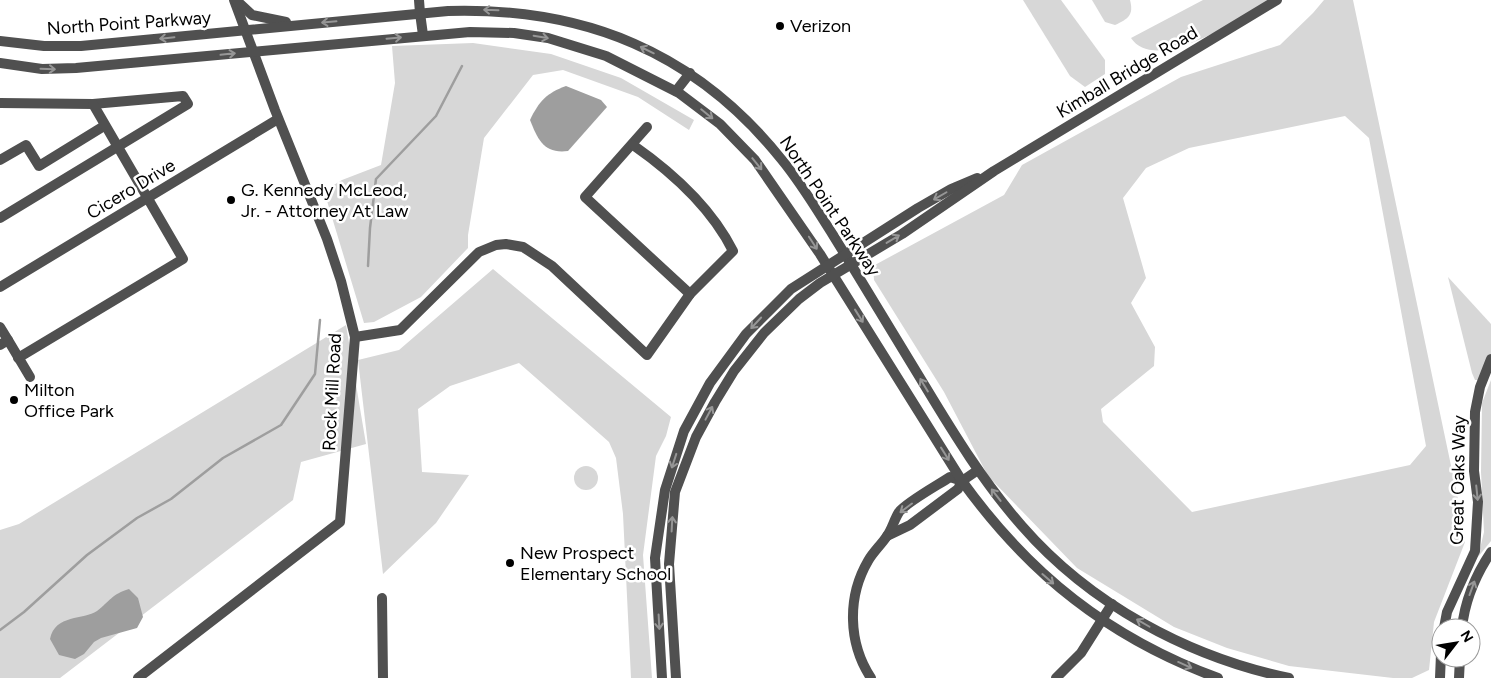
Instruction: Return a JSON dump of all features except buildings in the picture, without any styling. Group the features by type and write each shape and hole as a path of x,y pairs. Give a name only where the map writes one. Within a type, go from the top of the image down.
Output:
{"street":[{"path":"235,0 252,15 302,24"},
{"name":"Rock Mill Road","path":"138,678 340,522 355,337 341,281 327,239 278,119 235,0"},
{"path":"419,0 423,35"},
{"name":"Kimball Bridge Road","path":"676,678 669,564 675,492 685,463 715,402 748,352 799,299 833,275 962,194 994,170 1277,0"},
{"name":"North Point Parkway","path":"0,41 61,47 420,13 492,10 552,17 613,35 652,52 690,73 718,95 767,141 794,174 852,264 978,470 1011,514 1038,543 1081,582 1112,604 1167,636 1209,655 1252,669 1289,678"},
{"name":"North Point Parkway","path":"0,63 61,69 423,35 484,32 548,38 606,56 676,91 720,124 750,155 787,204 962,480 1001,532 1031,564 1067,595 1102,621 1149,648 1218,678"},
{"path":"676,91 690,73"},
{"path":"0,104 93,104 184,96 188,104 0,218"},
{"path":"18,358 183,259 116,147 93,104"},
{"name":"Cicero Drive","path":"0,287 278,119"},
{"path":"0,160 26,145 39,166 104,126"},
{"path":"647,127 585,197 690,294"},
{"path":"355,337 400,330 479,252 496,245 506,244 523,247 552,266 647,356 690,294 733,252 725,235 707,211 661,165 632,145"},
{"name":"Kimball Bridge Road","path":"662,678 655,558 665,490 684,431 710,383 746,334 791,289 844,254 951,189 994,170"},
{"path":"0,327 4,343 18,358 30,377"},
{"name":"Great Oaks Way","path":"1446,618 1474,551 1478,502 1474,471 1475,412 1480,387 1491,359"},
{"path":"887,536 910,525 958,489 962,480 978,470"},
{"path":"871,678 858,653 852,604 857,583 868,559 887,536 900,512 950,477 962,480"},
{"name":"Great Oaks Way","path":"1463,618 1465,606 1476,575 1491,552"},
{"path":"382,598 383,678"},
{"path":"1056,678 1081,652 1112,604"}],"shaded area":[{"path":"1023,0 1061,0 1105,60 1105,74 1085,87 1070,76"},
{"path":"1092,0 1130,0 1131,9 1129,16 1115,25 1105,22"},
{"path":"1203,0 1271,0 1221,29 1179,47 1160,50 1143,48 1131,38"},
{"path":"1324,0 1353,0 1457,494 1465,542 1436,618 1431,618 1429,670 1412,678 1393,678 1289,666 1227,648 1174,627 1077,568 988,476 944,392 874,280 873,266 1004,195 1022,165 1181,77 1280,45","holes":["1345,116 1369,138 1426,446 1410,465 1192,512 1103,422 1101,409 1154,366 1155,347 1131,303 1146,278 1123,198 1146,168 1189,148"]},
{"path":"473,43 551,54 621,78 694,120 689,130 638,97 563,70 533,75 484,138 468,235 468,248 421,297 374,322 364,323 324,191 342,180 381,165 395,83 392,46"},
{"path":"566,86 601,100 607,107 568,151 553,150 548,148 539,139 530,120 544,98"},
{"path":"493,269 671,417 666,436 656,456 643,555 652,678 631,678 623,514 616,458 609,442 519,363 450,386 418,409 422,472 469,475 436,523 383,574 358,360 399,350"},
{"path":"1448,277 1491,324 1491,354 1479,380 1475,380 1472,373"},
{"path":"346,325 366,444 301,462 293,500 60,678 0,678 0,530 19,524"},
{"path":"1491,380 1491,541 1478,557 1484,532 1481,472 1482,403"},
{"path":"586,466 594,470 598,478 594,486 586,490 578,486 574,478 578,470"},
{"path":"129,589 138,598 143,617 137,628 101,638 94,642 84,654 75,659 59,655 50,639 58,625 70,619 97,611 115,596"}],"waterway":[{"path":"368,266 376,179 436,116 462,66"},
{"path":"0,630 24,612 87,555 137,518 171,499 223,458 281,425 315,374 320,320"}],"place":[{"name":"Verizon","path":"780,26"},
{"name":"G. Kennedy McLeod, Jr. - Attorney At Law","path":"231,200"},
{"name":"Milton Office Park","path":"14,400"},
{"name":"New Prospect Elementary School","path":"510,563"}]}
